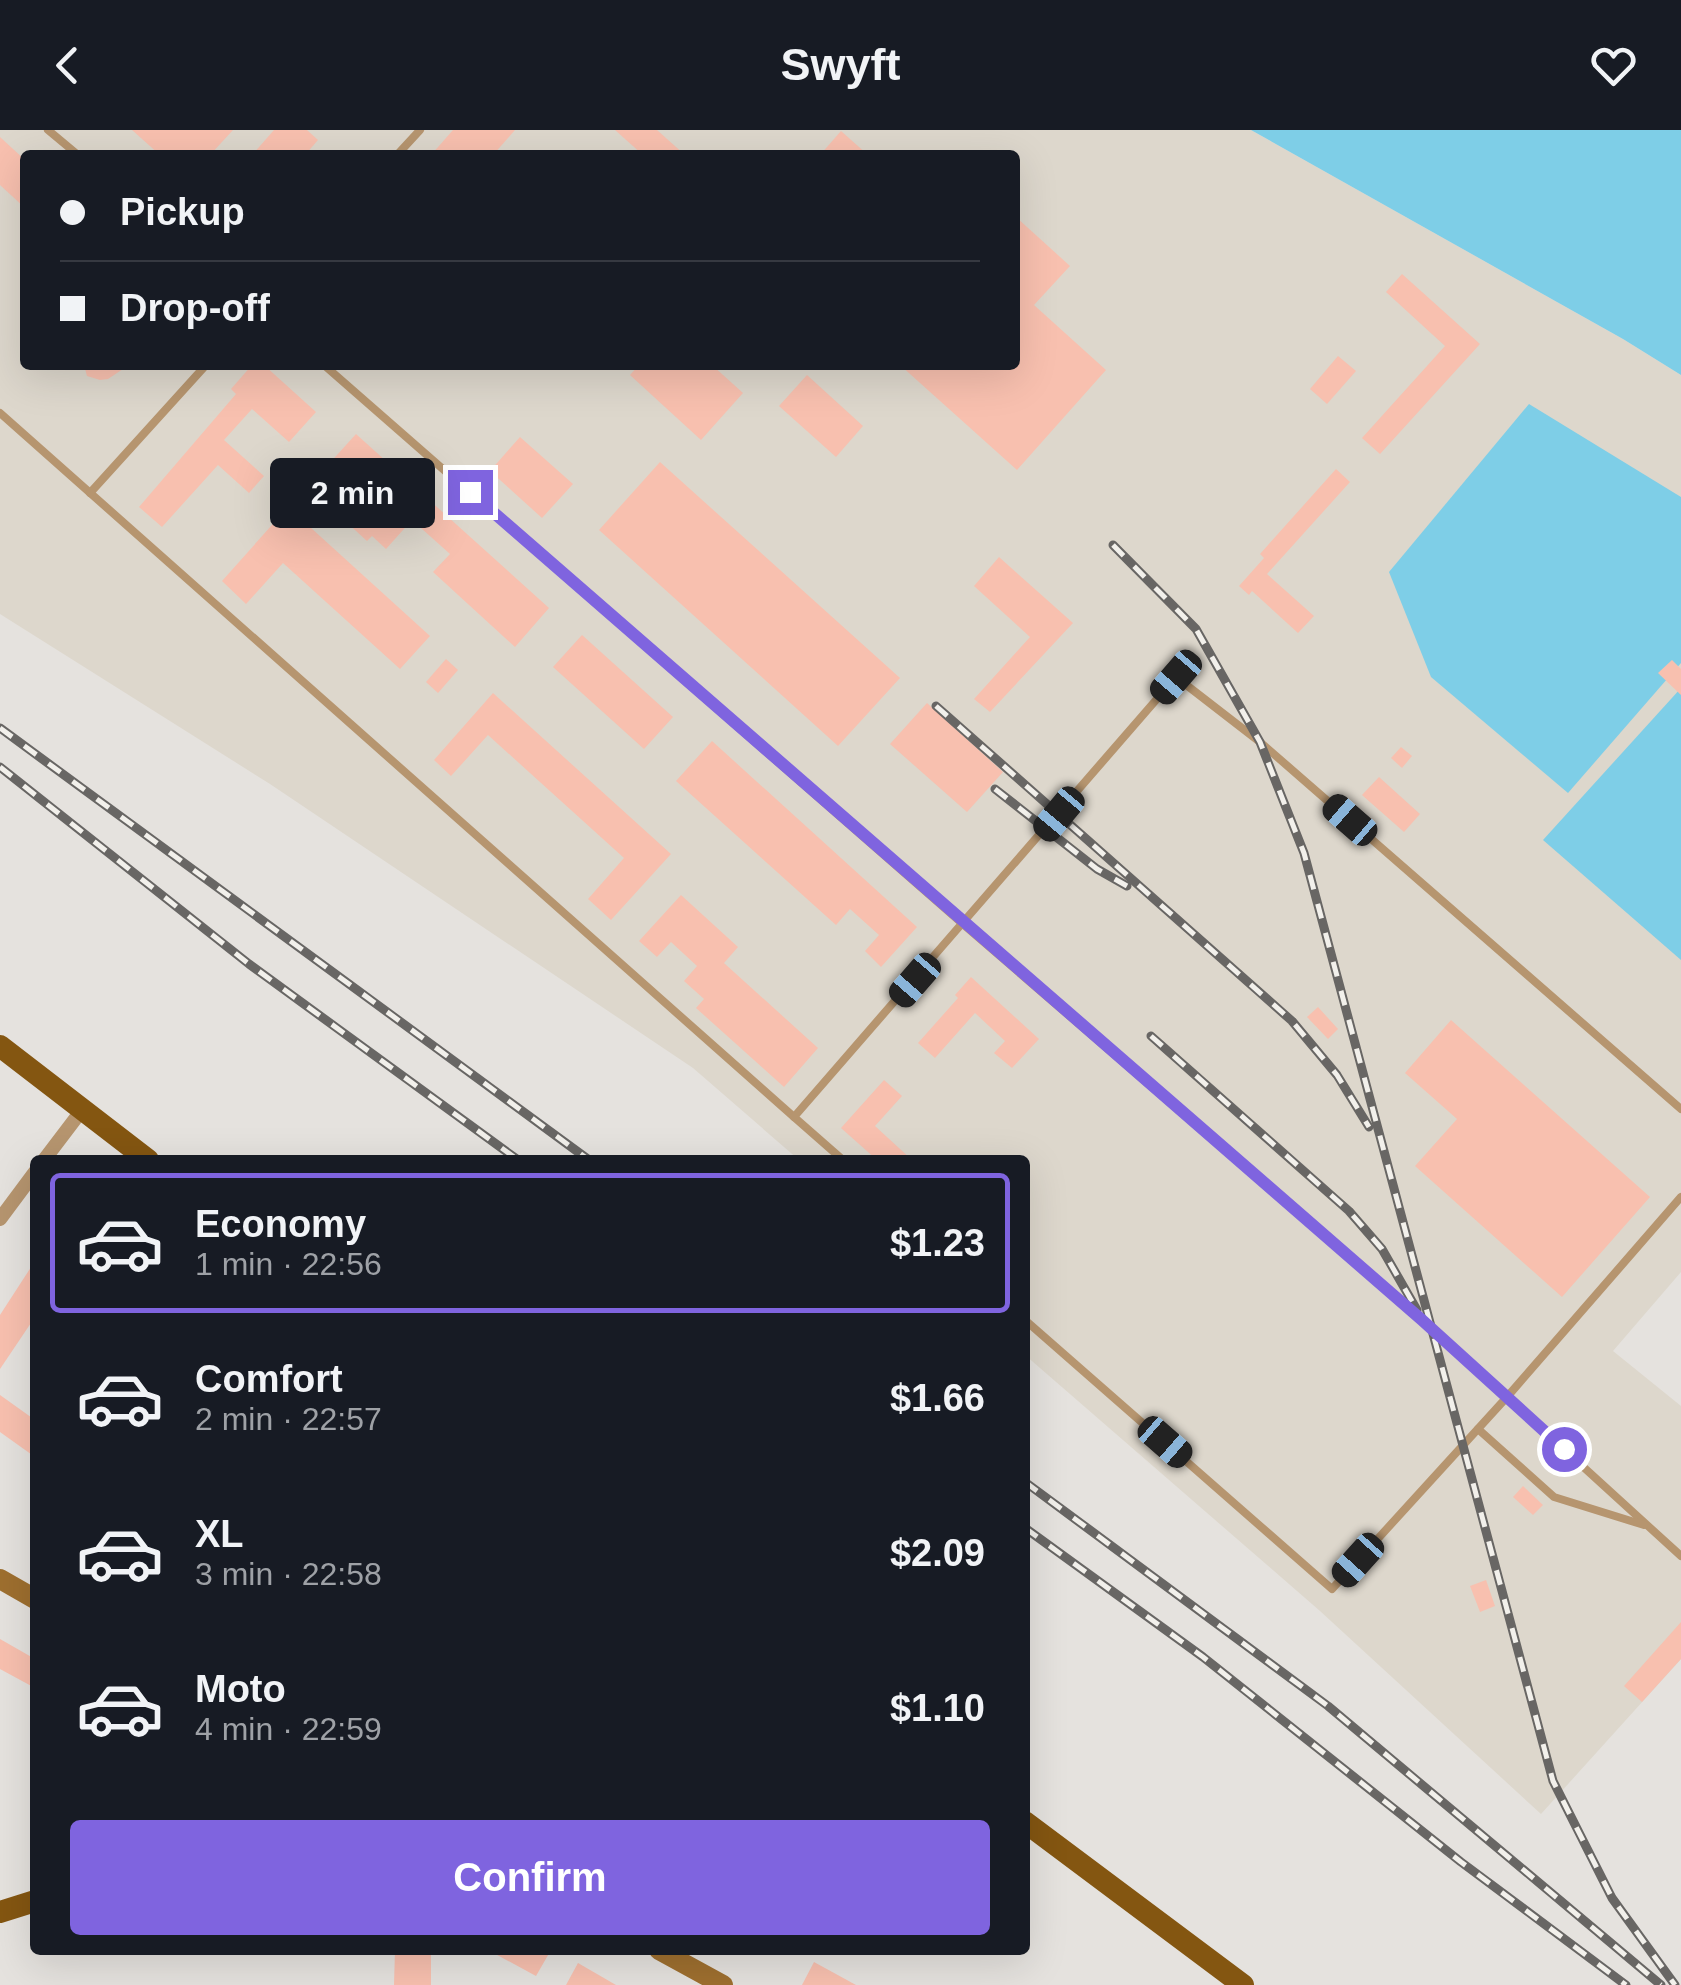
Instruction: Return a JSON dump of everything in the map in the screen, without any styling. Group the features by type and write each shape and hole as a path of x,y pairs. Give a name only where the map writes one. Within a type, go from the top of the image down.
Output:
{"main road":[{"path":"0,1046 141,1155"},
{"path":"0,1579 30,1596"},
{"path":"1030,1826 1243,1985"},
{"path":"0,1912 30,1903"},
{"path":"668,1955 723,1985"}],"street":[{"path":"48,1155 82,1110"},
{"path":"0,1219 30,1179"}],"lane":[{"path":"48,130 72,150"},
{"path":"402,150 420,130"},
{"path":"90,492 201,370"},
{"path":"330,370 1507,1398 1681,1556"},
{"path":"0,413 837,1155"},
{"path":"794,1117 1176,677 1260,742 1681,1109"},
{"path":"1030,1324 1332,1589 1507,1398 1681,1198"},
{"path":"1478,1429 1554,1497 1650,1527"}],"shaded area":[{"path":"0,130 1251,130 1623,339 1681,375 1681,1272 1613,1351 1681,1406 1681,1659 1541,1814 1320,1611 1030,1359 1030,1155 793,1155 693,1068 270,784 0,614"}],"water":[{"path":"1251,130 1681,130 1681,375 1623,339"},
{"path":"1529,404 1681,497 1681,663 1568,793 1431,677 1389,572"},
{"path":"1681,688 1681,960 1543,840"}],"building":[{"path":"132,130 233,130 215,150 154,150"},
{"path":"274,130 307,130 318,140 309,150 256,150"},
{"path":"453,130 515,130 497,150 435,150"},
{"path":"615,130 657,130 679,150 637,150"},
{"path":"841,131 862,150 824,150"},
{"path":"0,137 20,155 20,203 0,185"},
{"path":"1020,221 1070,266 1034,305 1106,370 1017,470 906,370 1020,370"},
{"path":"1402,274 1480,344 1380,454 1362,438 1445,346 1386,292"},
{"path":"1338,356 1356,371 1327,404 1310,389"},
{"path":"85,370 122,370 108,379 87,376"},
{"path":"248,370 270,370 316,412 289,442 252,409 224,440 264,476 249,493 218,465 162,527 139,507 236,394 231,389"},
{"path":"634,370 718,370 743,393 701,440 630,375"},
{"path":"807,375 863,426 836,457 779,406"},
{"path":"356,434 549,608 515,647 433,572 450,554 412,520 386,549 372,536 367,541 308,487"},
{"path":"520,437 573,484 542,518 490,471"},
{"path":"660,462 900,678 838,746 599,530"},
{"path":"1336,469 1350,482 1267,574 1314,616 1298,633 1252,591 1249,595 1239,586 1264,558 1260,554"},
{"path":"288,507 430,636 400,669 283,563 246,604 222,581"},
{"path":"999,557 1073,623 990,712 974,699 1030,637 974,586"},
{"path":"582,635 673,717 644,749 553,667"},
{"path":"446,659 458,670 438,693 426,682"},
{"path":"1672,660 1681,669 1681,695 1658,673"},
{"path":"493,693 671,854 611,920 588,899 624,858 488,735 451,776 434,760"},
{"path":"927,703 1003,772 967,812 890,744"},
{"path":"712,741 917,927 881,967 865,951 879,935 850,909 836,925 676,781"},
{"path":"1401,747 1412,756 1402,768 1391,758"},
{"path":"1379,777 1420,814 1404,832 1362,795"},
{"path":"681,895 738,947 724,963 818,1048 784,1087 696,1008 704,999 684,981 697,966 671,942 657,957 639,941"},
{"path":"971,977 1039,1039 1012,1068 994,1053 1005,1041 975,1013 935,1058 918,1043 958,998 955,995"},
{"path":"1318,1007 1338,1029 1328,1039 1307,1017"},
{"path":"1451,1020 1650,1197 1562,1297 1415,1166 1457,1119 1405,1073"},
{"path":"884,1080 902,1096 875,1126 907,1155 871,1155 841,1128"},
{"path":"30,1269 30,1324 0,1369 0,1315"},
{"path":"0,1395 30,1416 30,1453 0,1432"},
{"path":"1523,1486 1543,1505 1533,1515 1513,1497"},
{"path":"1486,1580 1495,1606 1480,1612 1470,1586"},
{"path":"1681,1622 1681,1659 1642,1702 1624,1686"},
{"path":"0,1639 30,1656 30,1685 0,1669"},
{"path":"395,1955 431,1955 431,1985 394,1985"},
{"path":"497,1955 548,1955 536,1976"},
{"path":"814,1962 856,1985 802,1985"},
{"path":"578,1963 616,1985 566,1985"}],"railway":[{"path":"1113,545 1196,629 1260,742 1304,853 1553,1781 1612,1898 1675,1985"},
{"path":"936,706 1292,1021 1337,1075 1369,1127"},
{"path":"0,728 582,1155"},
{"path":"0,767 249,964 511,1155"},
{"path":"995,789 1097,869 1127,886"},
{"path":"1151,1036 1349,1211 1382,1249 1417,1310"},
{"path":"1030,1486 1328,1706 1661,1985"},
{"path":"1030,1532 1203,1657 1461,1862 1626,1985"}],"route":[{"path":"470,492 1422,1320 1564,1449"}]}
